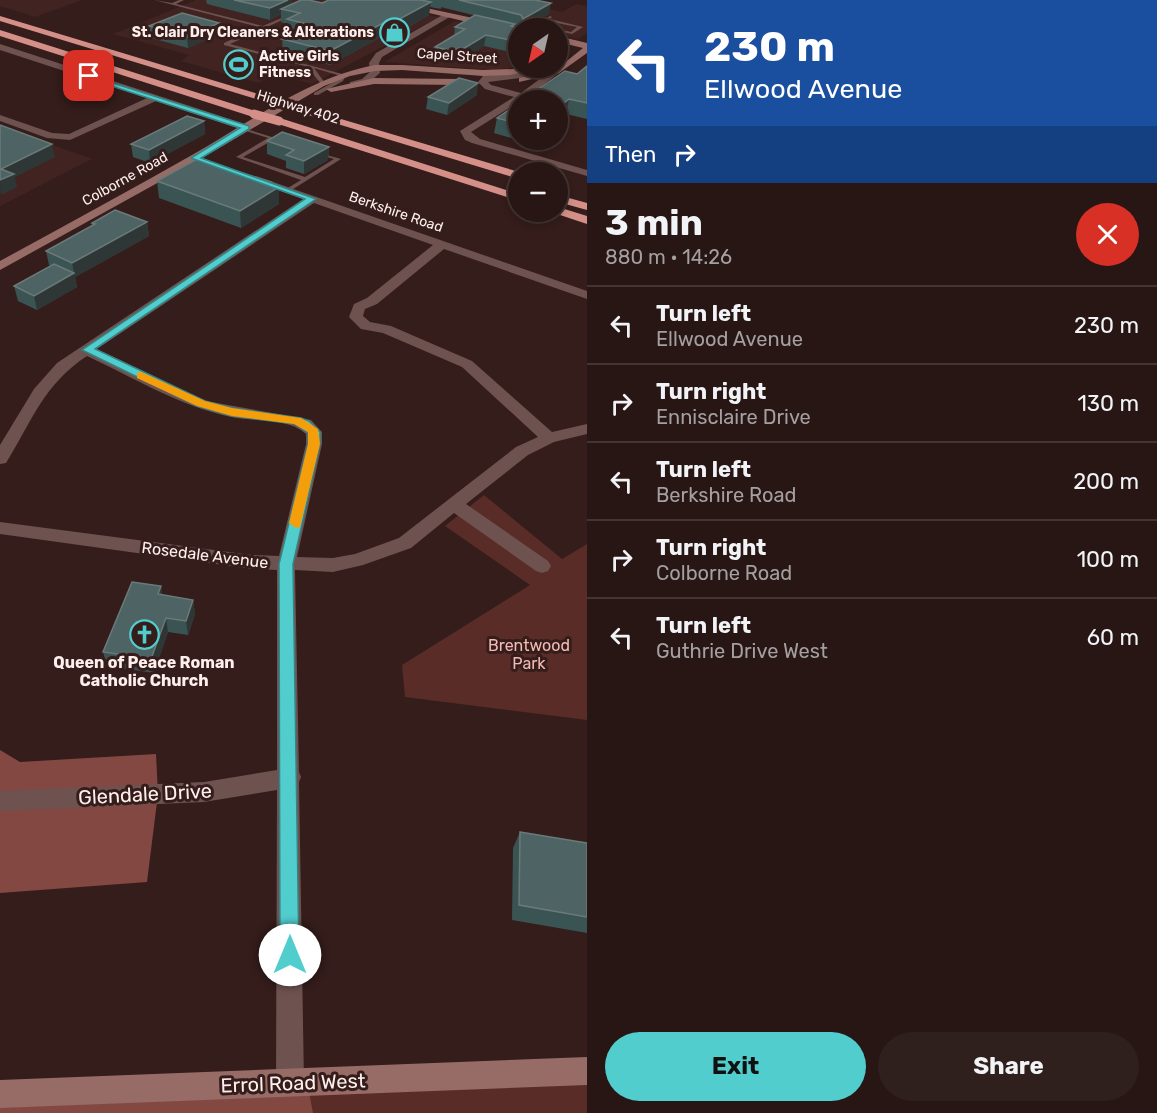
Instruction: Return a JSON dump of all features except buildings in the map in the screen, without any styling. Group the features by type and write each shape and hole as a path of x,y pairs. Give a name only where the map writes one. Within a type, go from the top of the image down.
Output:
{"highway":[{"name":"Highway 402","path":"0,18 264,110 301,110 508,173"},
{"path":"0,29 264,110 508,194"},
{"name":"Highway 402","path":"285,118 508,188"},
{"path":"285,118 508,183"},
{"path":"568,191 587,196"},
{"path":"568,201 587,207"},
{"path":"568,206 587,212"},
{"path":"568,214 587,220"}],"street":[{"path":"378,0 414,5 508,28"},
{"path":"354,71 370,66 380,55 449,15"},
{"name":"Capel Street","path":"568,60 584,46 587,37"},
{"path":"568,42 584,46"},
{"name":"Capel Street","path":"568,53 584,46"},
{"path":"0,47 246,129"},
{"name":"Colborne Road","path":"264,110 353,84 373,75 375,60 380,55"},
{"name":"Capel Street","path":"375,67 410,66 485,73 508,72"},
{"name":"Colborne Road","path":"0,266 200,160 246,129 264,110 342,74 375,67"},
{"name":"Capel Street","path":"483,82 486,78 508,76"},
{"name":"Capel Street","path":"353,84 397,80 483,82 531,78"},
{"name":"Capel Street","path":"530,90 546,78"},
{"name":"Capel Street","path":"483,82 488,87 508,92"},
{"path":"0,118 51,136 76,136 156,98"},
{"name":"Capel Street","path":"508,104 469,128 465,131 467,135 476,141 587,173"},
{"name":"Berkshire Road","path":"247,176 587,295"},
{"path":"0,459 50,377 312,199"},
{"path":"442,244 372,301 359,308 356,317 366,326 386,329 467,364 549,438"},
{"path":"87,350 201,404 232,412 296,421 305,424 314,432 313,452 286,564 290,777 290,1083"},
{"name":"Rosedale Avenue","path":"0,528 252,562 333,565 357,560 405,543 522,451 549,438 587,429"},
{"path":"455,505 542,566"},
{"name":"Glendale Drive","path":"0,801 204,792 249,786 290,777"},
{"name":"Errol Road West","path":"0,1094 587,1071"}],"lane":[{"path":"156,0 263,27"},
{"path":"172,4 182,0"},
{"path":"294,13 226,44 344,76 316,94"},
{"path":"548,18 553,15 568,18"},
{"path":"568,18 587,22"},
{"path":"568,24 581,27 572,33 568,32"},
{"path":"233,45 237,49 311,68 323,83"},
{"path":"246,129 294,145"},
{"path":"272,138 239,157 305,179"},
{"path":"288,190 338,159 316,152"}],"shaded area":[{"path":"0,0 82,0 35,17 0,6"},
{"path":"196,0 362,0 439,17 312,84 276,74 258,83 181,61 189,55 113,34"},
{"path":"405,0 507,0 562,12 576,4 587,6 587,33 578,39 568,37 568,18 508,18 508,23"},
{"path":"455,21 508,33 508,68 493,70 384,62"},
{"path":"0,126 92,159 0,206"},
{"path":"0,750 20,762 156,754 158,794 147,882 0,893"},
{"path":"308,1087 313,1113 0,1113 0,1102"}],"green space":[{"name":"Brentwood Park","path":"484,495 562,559 587,544 587,720 405,697 402,665 530,585 445,526"},
{"path":"587,1082 587,1113 0,1113 0,1102"}],"slow traffic":[{"path":"141,376 201,404 232,412 296,421 310,427 314,432 314,444 296,523"}],"place":[{"name":"St. Clair Dry Cleaners & Alterations","path":"395,32"},
{"name":"Active Girls Fitness","path":"238,64"},
{"name":"Queen of Peace Roman Catholic Church","path":"144,634"}],"route":[{"path":"89,76 247,128 195,158 312,199 87,350 201,404 232,412 296,421 310,427 314,432 314,444 286,564 290,777 290,955"}]}
